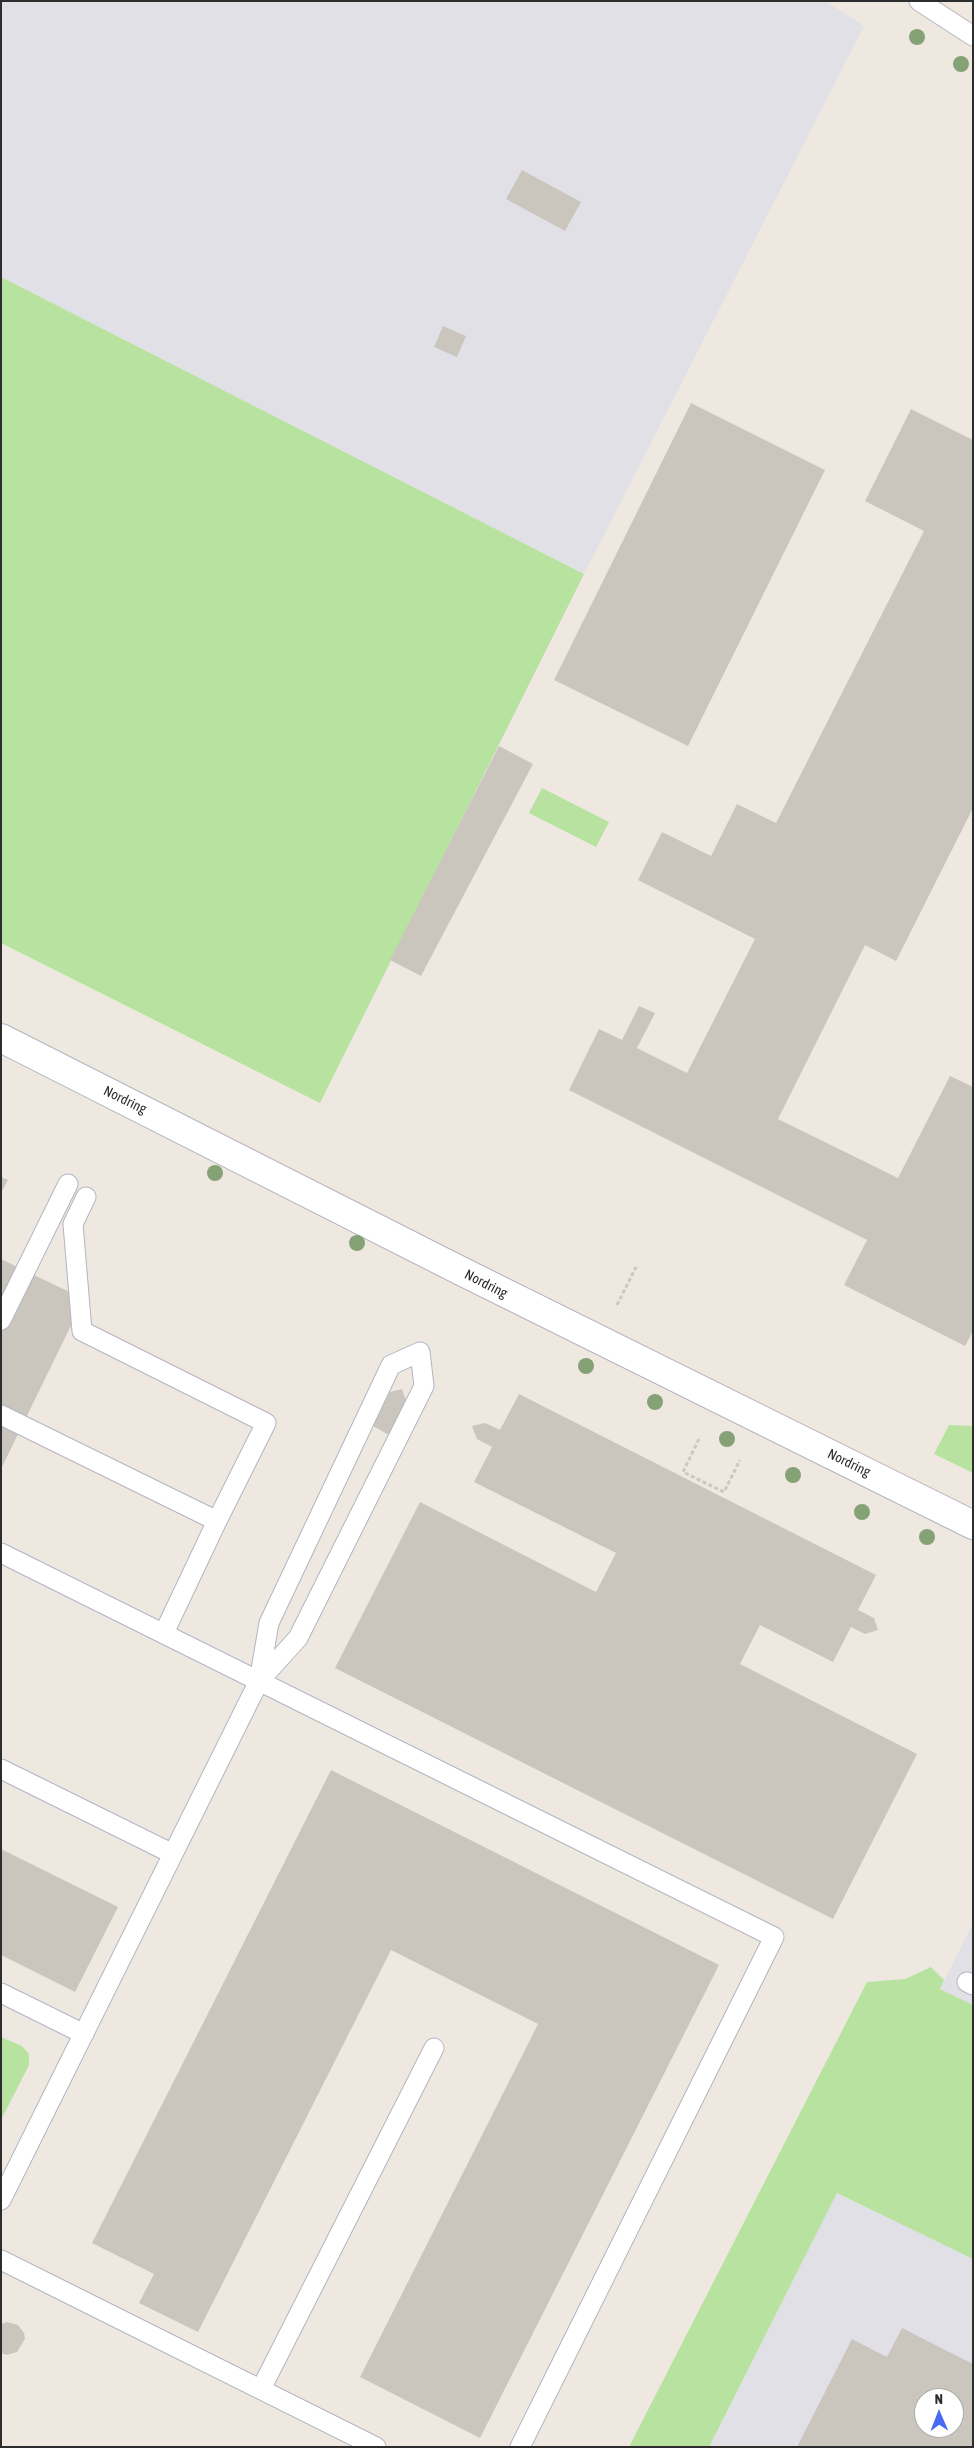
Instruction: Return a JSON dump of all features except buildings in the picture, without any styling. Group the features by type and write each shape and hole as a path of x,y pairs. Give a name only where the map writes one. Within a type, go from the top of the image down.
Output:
{"street":[{"name":"Nordring","path":"1,1038 461,1271 973,1525"}],"lane":[{"path":"919,1 973,36"},
{"path":"1,1320 68,1184"},
{"path":"86,1197 73,1224 82,1330 266,1423 164,1634"},
{"path":"1,2200 259,1681 298,1638 424,1386 420,1352 391,1366 269,1623 259,1681"},
{"path":"1,1415 217,1521"},
{"path":"1,1553 774,1937 520,2447"},
{"path":"1,1768 173,1854"},
{"path":"1,1993 84,2034"},
{"path":"261,2389 434,2048"},
{"path":"1,2260 376,2447"}],"path":[{"path":"617,1305 636,1267"},
{"path":"699,1439 683,1472 724,1492 740,1460"},
{"path":"538,1761 625,1595"}],"shaded area":[{"path":"1,1 825,1 864,26 584,574 1,277"},
{"path":"973,1923 973,2005 940,1989"},
{"path":"837,2193 973,2259 973,2447 709,2447"}],"green space":[{"path":"1,277 584,574 320,1103 1,943"},
{"path":"542,788 609,822 596,847 529,813"},
{"path":"949,1425 973,1426 973,1473 934,1454"},
{"path":"931,1967 944,1980 940,1989 973,2005 973,2259 837,2193 709,2447 629,2447 867,1982 905,1979"},
{"path":"1,2037 22,2046 29,2054 29,2065 1,2120"}]}
